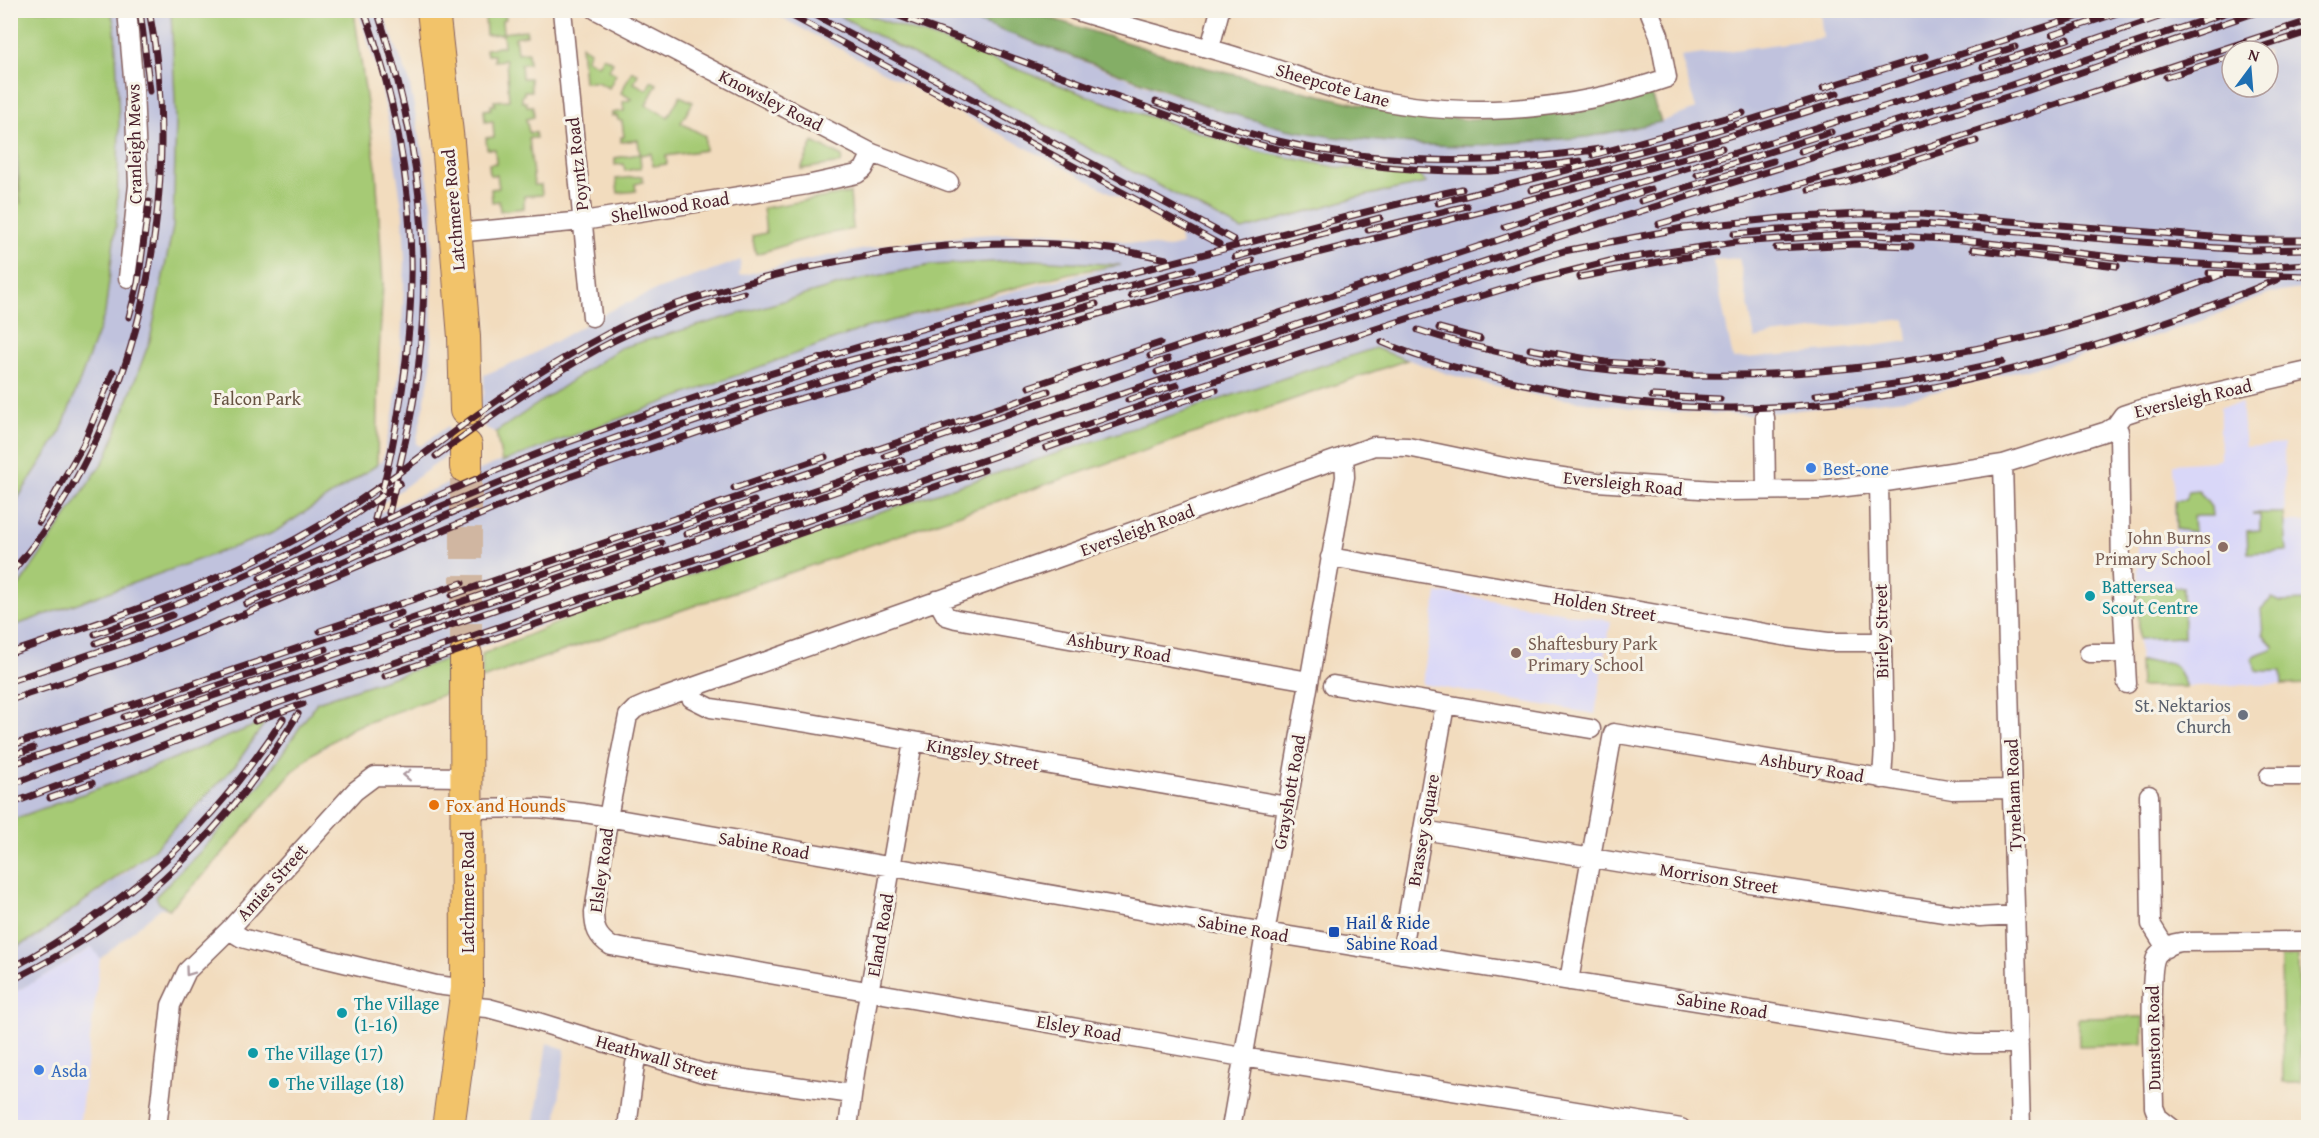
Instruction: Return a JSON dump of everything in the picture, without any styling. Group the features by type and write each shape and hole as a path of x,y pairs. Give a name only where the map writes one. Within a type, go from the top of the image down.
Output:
{"highway":[{"name":"Latchmere Road","path":"433,10 464,337 466,410"},
{"name":"Latchmere Road","path":"448,1128 467,997 465,655"}],"street":[{"name":"Cranleigh Mews","path":"127,10 134,89 138,185 128,278"},
{"name":"Poyntz Road","path":"562,10 592,317"},
{"name":"Knowsley Road","path":"596,10 872,153 949,182"},
{"path":"1210,48 1220,10"},
{"name":"Sheepcote Lane","path":"1085,12 1210,48 1350,93 1400,104 1468,110 1534,108 1587,99 1668,78 1659,35 1649,10"},
{"name":"Shellwood Road","path":"455,233 583,221 807,185 857,174 864,169 872,153"},
{"name":"Eversleigh Road","path":"608,818 628,716 642,705 1374,446 1396,445 1528,472 1597,482 1668,488 1821,490 2003,464 2097,435 2115,426 2123,415 2141,409 2308,371"},
{"path":"1765,417 1766,490"},
{"path":"2115,426 2119,431 2121,575 2127,684"},
{"name":"Grayshott Road","path":"1231,1128 1345,477 1344,456"},
{"name":"Tyneham Road","path":"2003,464 2021,1128"},
{"name":"Birley Street","path":"1878,483 1884,747 1882,779"},
{"name":"Holden Street","path":"1330,557 1788,637 1828,642 1881,642"},
{"name":"Ashbury Road","path":"937,600 946,616 956,619 1309,681"},
{"path":"2089,653 2126,653"},
{"path":"1333,685 1591,729"},
{"name":"Kingsley Street","path":"688,689 691,698 711,708 1287,806"},
{"name":"Brassey Square","path":"1401,954 1445,705"},
{"name":"Ashbury Road","path":"1590,857 1612,733 1953,790 2013,789"},
{"name":"Eland Road","path":"848,1128 913,742"},
{"name":"Amies Street","path":"465,777 375,776 355,791 229,930 238,936 260,943 436,985 467,997"},
{"path":"2269,776 2308,776"},
{"path":"2149,795 2151,924 2166,948 2173,943 2181,942 2308,941"},
{"name":"Sabine Road","path":"467,809 538,808 608,818 1265,932 1569,981 1946,1041 1975,1044 2019,1044"},
{"name":"Elsley Road","path":"608,818 594,912 595,929 603,941 622,949 1242,1057 1681,1128"},
{"name":"Morrison Street","path":"1424,830 1951,914 1980,917 2016,915"},
{"path":"1569,981 1590,857"},
{"path":"157,1128 171,1005 188,971 229,930"},
{"name":"Dunston Road","path":"2166,948 2157,956 2153,965 2152,989 2154,1107 2158,1117 2169,1127"},
{"name":"Heathwall Street","path":"467,997 488,1008 703,1073 852,1094"},
{"path":"627,1128 634,1073 639,1054"}],"shaded area":[{"path":"111,11 171,11 176,121 173,227 150,340 107,456 11,598 11,509 61,431 105,313 117,216 119,124 115,27"},
{"path":"358,11 382,11 409,80 433,209 431,370 416,444 421,446 448,426 449,435 449,454 375,509 378,513 636,404 865,328 1118,265 1034,260 528,410 496,432 485,428 479,404 484,394 484,375 531,355 609,311 654,291 741,260 739,276 805,260 894,244 977,235 1046,232 1167,248 1182,245 1179,238 1183,231 769,11 831,11 1242,230 1354,198 1426,183 1260,152 1098,100 952,44 855,11 948,11 1151,87 1218,110 1286,129 1333,137 1423,145 1472,146 1588,137 1660,122 1696,109 1681,57 1823,38 1820,11 2308,11 2308,288 2272,293 2201,321 2126,345 1905,399 1749,415 1653,411 1540,396 1451,375 1375,348 611,601 385,680 327,746 312,754 292,772 210,868 169,909 161,908 100,959 92,947 11,994 11,949 36,937 130,869 153,850 235,766 121,780 11,820 11,627 273,533 382,461 393,415 400,369 405,262 403,214 390,129 378,73","holes":["1739,258 1755,339 1770,335 1905,319 1908,341 1853,349 1733,359 1713,260"]},
{"path":"10,37 23,226 11,227"},
{"name":"John Burns Primary School","path":"2241,403 2245,447 2284,444 2285,522 2308,522 2308,684 2140,687 2137,541 2175,543 2173,464 2213,461 2220,458 2220,407"},
{"name":"Shaftesbury Park Primary School","path":"1437,593 1458,594 1611,621 1595,714 1422,684"},
{"path":"93,947 100,959 79,1127 11,1128 11,994"},
{"path":"547,1043 565,1049 556,1127 534,1127"}],"green space":[{"path":"11,10 111,11 115,27 119,124 117,216 105,313 61,431 11,509 11,154 13,153 21,205 16,145"},
{"name":"Falcon Park","path":"171,11 354,11 376,168 383,284 377,465 273,533 11,627 11,598 107,456 150,340 173,227 176,121"},
{"path":"474,11 512,11 505,14 506,19 502,20 503,33 526,30 527,35 515,37 517,53 528,52 529,64 521,64 522,78 530,78 531,91 524,91 522,102 526,102 527,106 533,106 534,117 526,119 529,133 535,132 536,138 529,138 534,185 541,185 542,195 524,196 524,208 500,211 499,201 492,202 491,189 499,188 497,175 490,175 489,164 496,163 495,149 487,149 486,138 494,137 493,121 485,122 484,110 491,109 491,105 495,105 494,101 509,100 506,60 494,61 494,55 487,55 486,49 504,46 503,34 486,35 485,15 475,15"},
{"path":"831,11 855,11 952,44 1098,100 1260,152 1336,167 1418,175 1426,183 1354,198 1242,230"},
{"path":"948,11 1028,11 1207,68 1383,110 1471,120 1581,111 1651,95 1661,122 1588,137 1472,146 1423,145 1333,137 1286,129 1219,110"},
{"path":"581,45 590,51 586,59 598,65 603,57 613,62 609,70 616,74 609,88 597,82 584,82"},
{"path":"632,71 638,74 634,83 647,90 651,81 657,84 646,105 668,117 680,96 693,102 681,123 705,136 705,150 666,156 667,164 653,166 651,153 640,155 641,168 625,171 624,164 615,165 615,158 640,154 638,140 621,142 621,137 624,137 622,121 618,120 617,116 612,116 612,113 624,111 623,102 632,99 621,93"},
{"path":"813,142 842,157 841,163 801,169"},
{"path":"642,176 643,182 635,184 636,191 618,193 616,179"},
{"path":"850,193 853,229 816,236 756,254 752,236 766,233 763,208"},
{"path":"1034,260 1121,265 1070,273 865,328 502,462 496,432 620,348 853,281 931,265"},
{"path":"1375,348 1407,360 482,679 482,654 611,601"},
{"path":"2198,490 2211,507 2212,516 2193,516 2194,532 2176,529 2175,500 2185,500 2189,491"},
{"path":"2253,513 2284,513 2287,551 2248,553 2247,531 2260,530 2260,515 2253,515"},
{"path":"2183,587 2184,637 2139,639 2138,588"},
{"path":"2272,598 2281,602 2308,601 2308,684 2282,685 2281,671 2256,671 2252,658 2274,647 2263,635 2261,609"},
{"path":"447,659 445,694 352,728 312,754 292,772 210,868 169,909 159,903 156,896 204,848 264,780 317,702"},
{"path":"2139,662 2165,662 2174,665 2186,687 2140,687"},
{"path":"266,721 235,766 153,850 36,937 11,949 11,820 121,780"},
{"path":"2298,956 2301,1082 2283,1082 2281,957"},
{"path":"2143,1017 2143,1044 2079,1046 2078,1018"}],"tunnel":[{"path":"466,467 466,655"}],"railway":[{"path":"140,10 150,91"},
{"path":"10,574 54,516 90,451 120,381 141,308 155,233 161,157 159,82 149,10"},
{"path":"364,10 385,75 399,138 408,201 411,263 409,326 402,389 391,453 375,519"},
{"path":"377,10 402,96 411,140 418,183 424,272 423,316 417,380 389,513"},
{"path":"781,10 1219,244"},
{"path":"806,10 1234,240"},
{"path":"883,10 1205,129 1240,140 1310,156 1417,170 1453,171 1512,170 1580,161"},
{"path":"2052,35 2126,10"},
{"path":"1504,227 1606,193 2025,63 2179,10"},
{"path":"1801,151 2008,86 2234,10"},
{"path":"1157,372 1545,241 2026,91 2263,10"},
{"path":"1914,69 2092,12"},
{"path":"1659,224 1909,153 2308,21"},
{"path":"2280,41 2308,32"},
{"path":"1983,67 2068,39"},
{"path":"1531,190 1710,142 2015,47"},
{"path":"1823,88 1926,56"},
{"path":"2166,77 2220,60"},
{"path":"1438,203 1692,138 1837,93"},
{"path":"1156,102 1262,137 1358,155 1398,159 1479,160 1600,149"},
{"path":"1593,155 1743,113"},
{"path":"1697,175 1831,132"},
{"path":"1809,190 1844,183 1976,141"},
{"path":"10,700 125,662 211,628 572,476 771,407 1293,259 1567,190 1722,148"},
{"path":"1641,201 1773,161"},
{"path":"260,578 410,508 524,459 712,392 862,346 1013,304 1462,189"},
{"path":"1150,356 1651,189"},
{"path":"129,317 138,283 149,202"},
{"path":"1368,230 1467,206"},
{"path":"10,785 223,704 999,435 1291,336 1564,251 1683,228 1782,218 1861,214 1921,214 2250,240 2308,240"},
{"path":"1235,257 1380,218"},
{"path":"1734,234 1814,227 1921,224 2249,250 2308,249"},
{"path":"10,804 269,706 1199,386 1527,282 1614,260 1735,242 1858,234 1962,240 2157,262 2258,267 2308,264"},
{"path":"10,653 138,609 262,557 302,536 376,490 478,414 541,372 623,326 673,305 794,271 899,251 953,245 1060,244 1113,249 1166,259"},
{"path":"1776,248 1856,244 1911,246"},
{"path":"1973,249 2117,266"},
{"path":"1580,277 1716,253"},
{"path":"1131,295 1252,261"},
{"path":"10,681 139,638 437,508 562,457 652,425 836,364 1192,269"},
{"path":"2209,273 2308,276"},
{"path":"1418,330 1515,356 1616,370 1719,375 1823,371 1926,358 2027,337 2126,309 2220,275"},
{"path":"1382,342 1470,371 1524,384 1606,399 1689,407 1751,408 1813,404 1936,387 2057,357 2174,319 2278,279"},
{"path":"436,456 515,400 598,349 669,317 744,293"},
{"path":"246,604 493,495 669,430 810,385 1096,304"},
{"path":"1439,328 1480,339"},
{"path":"1029,387 1160,343"},
{"path":"1530,349 1605,362 1660,366"},
{"path":"885,456 1168,359"},
{"path":"1816,395 1909,382 2002,362"},
{"path":"39,522 83,445 113,372"},
{"path":"1128,400 1177,385"},
{"path":"1046,448 1216,390"},
{"path":"452,595 1048,391"},
{"path":"1652,396 1720,399"},
{"path":"734,488 825,457"},
{"path":"686,534 902,460"},
{"path":"385,676 984,470"},
{"path":"95,634 178,604 259,569 323,535 400,483"},
{"path":"391,626 754,501"},
{"path":"10,765 661,543"},
{"path":"320,631 462,583"},
{"path":"10,746 401,613"},
{"path":"96,643 172,615"},
{"path":"124,717 326,649"},
{"path":"255,721 303,704"},
{"path":"10,981 61,954 109,923 137,902 190,854 259,773 298,714"},
{"path":"10,969 92,919 163,862 226,796 283,719"},
{"path":"10,756 33,748"},
{"path":"50,798 92,783"}],"place":[{"name":"Best-one","path":"1811,468"},
{"name":"John Burns Primary School","path":"2223,547"},
{"name":"Battersea Scout Centre","path":"2090,596"},
{"name":"Shaftesbury Park Primary School","path":"1516,653"},
{"name":"St. Nektarios Church","path":"2243,715"},
{"name":"Fox and Hounds","path":"434,805"},
{"name":"Hail & Ride Sabine Road","path":"1334,932"},
{"name":"The Village (1-16)","path":"342,1013"},
{"name":"The Village (17)","path":"253,1053"},
{"name":"Asda","path":"39,1070"},
{"name":"The Village (18)","path":"274,1083"}]}
